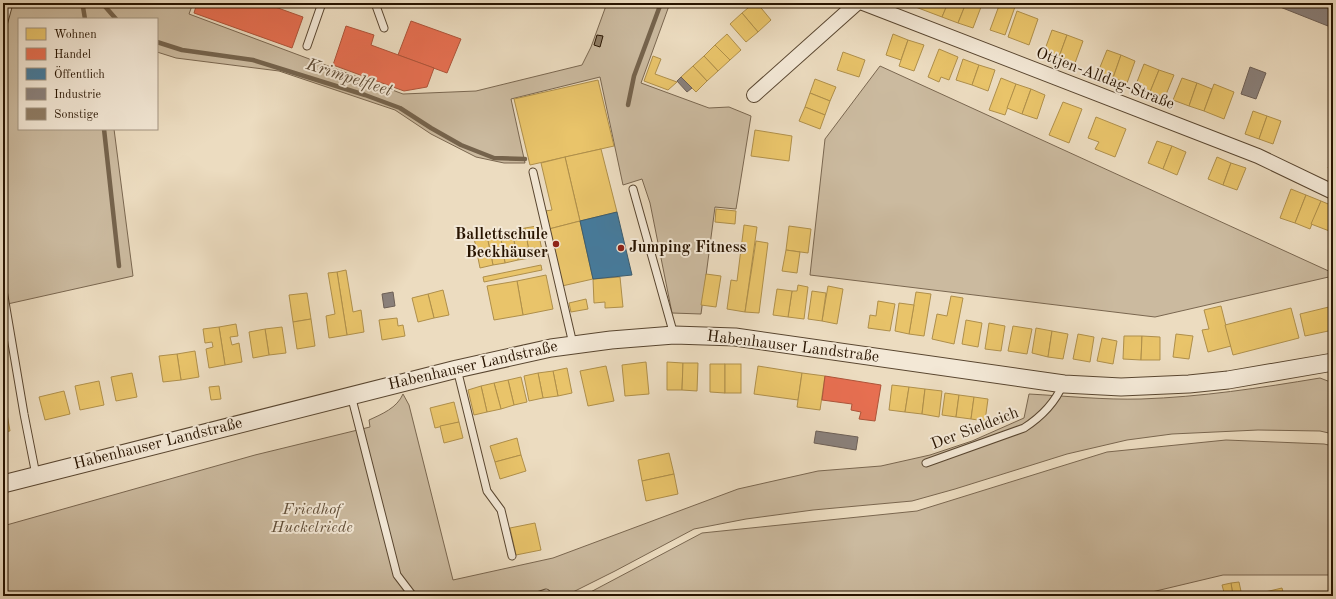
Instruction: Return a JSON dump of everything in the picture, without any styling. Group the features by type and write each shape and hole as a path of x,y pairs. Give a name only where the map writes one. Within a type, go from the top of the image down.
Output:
{"street":[{"path":"754,95 857,3"},
{"name":"Ottjen-Alldag-Straße","path":"863,3 1258,156 1333,192"},
{"name":"Habenhauser Landstraße","path":"3,484 456,368 573,344 674,335 735,337 1064,384 1121,387 1189,384 1265,374 1333,362"}],"lane":[{"path":"3,25 10,3"},
{"path":"307,46 322,3"},
{"path":"375,3 384,28"},
{"path":"533,172 573,344"},
{"path":"633,189 674,335"},
{"path":"3,290 36,476"},
{"path":"456,368 487,491 500,510 512,556"},
{"name":"Der Sieldeich","path":"926,463 1024,428 1037,420 1059,395 1064,384"},
{"path":"351,395 397,575 413,596"},
{"path":"537,596 546,593"}],"green space":[{"path":"3,3 193,3 189,14 403,94 476,91 582,65 591,47 607,3 670,3 641,83 709,108 729,107 751,116 736,209 715,207 701,314 672,313 650,203 642,179 623,185 600,77 511,99 525,163 504,163 476,157 431,134 395,110 279,71 176,58 158,52 158,18 18,18 18,130 114,130 133,276 3,305"},
{"path":"880,66 1333,273 1333,276 1155,317 810,275 825,139"},
{"name":"Friedhof Huckelriede","path":"1320,378 1333,383 1333,434 1320,431 1258,430 1172,434 1127,440 1067,454 912,501 813,510 746,519 694,529 565,596 3,596 3,526 255,455 370,427 369,420 393,407 403,394 409,405 453,580 553,558 738,489 818,471 881,466 930,455 972,441 1024,418 1029,394 1113,399 1163,398 1230,392"},
{"path":"1226,440 1324,444 1333,446 1333,575 1223,575 1135,596 583,596 702,533 917,511 1107,452"}],"building: Wohnen":[{"path":"744,3 757,3 771,20 758,32 742,13 748,8"},
{"path":"905,3 948,3 942,17"},
{"path":"948,3 966,3 958,23 942,17"},
{"path":"966,3 981,7 973,28 958,23"},
{"path":"1000,3 1016,4 1005,35 990,30"},
{"path":"1017,11 1038,19 1029,45 1008,37"},
{"path":"742,13 758,32 746,42 730,24"},
{"path":"1052,30 1067,35 1059,57 1044,52"},
{"path":"727,34 741,50 730,60 715,45"},
{"path":"893,34 908,40 901,60 886,55"},
{"path":"1067,35 1083,41 1075,63 1059,57"},
{"path":"908,40 924,45 914,71 899,66"},
{"path":"715,45 730,60 718,71 704,56"},
{"path":"939,49 958,57 949,80 941,77 939,82 928,77"},
{"path":"1107,50 1121,55 1113,78 1098,72"},
{"path":"843,52 865,60 859,77 837,70"},
{"path":"1121,55 1135,61 1127,83 1113,78"},
{"path":"653,56 661,59 655,74 677,82 668,90 644,81"},
{"path":"704,56 718,71 707,81 693,66"},
{"path":"963,59 979,65 972,85 956,80"},
{"path":"1144,64 1159,70 1150,92 1135,87"},
{"path":"979,65 995,70 988,91 972,85"},
{"path":"693,66 707,81 696,92 681,77"},
{"path":"1159,70 1174,75 1165,97 1150,92"},
{"path":"1001,78 1016,84 1005,115 989,110"},
{"path":"1182,78 1197,83 1189,106 1173,100"},
{"path":"815,79 836,87 830,101 810,93"},
{"path":"598,80 614,146 530,165 514,99"},
{"path":"1197,83 1212,89 1204,111 1189,106"},
{"path":"1016,84 1031,89 1022,114 1007,108"},
{"path":"1214,84 1234,92 1224,119 1204,111"},
{"path":"1031,89 1045,95 1037,119 1022,114"},
{"path":"810,93 830,101 825,115 805,107"},
{"path":"1063,102 1082,109 1069,143 1049,135"},
{"path":"805,107 825,115 820,129 799,121"},
{"path":"1253,111 1267,116 1259,139 1245,134"},
{"path":"1267,116 1281,121 1273,144 1259,139"},
{"path":"1096,117 1126,129 1115,157 1095,149 1099,142 1088,138"},
{"path":"755,130 792,136 789,161 751,156"},
{"path":"1157,141 1172,146 1163,169 1148,163"},
{"path":"1172,146 1186,152 1177,175 1163,169"},
{"path":"601,149 617,212 580,221 565,157"},
{"path":"1333,153 1333,170 1328,168"},
{"path":"565,157 580,221 549,229 545,211 552,210 541,163"},
{"path":"1217,157 1231,163 1223,185 1208,179"},
{"path":"1231,163 1246,168 1237,190 1223,185"},
{"path":"1291,189 1306,195 1295,223 1280,218"},
{"path":"1306,195 1321,201 1310,229 1295,223"},
{"path":"1321,201 1333,206 1332,232 1311,224"},
{"path":"716,209 736,211 735,224 715,222"},
{"path":"580,221 593,279 562,286 549,229"},
{"path":"744,225 757,227 745,312 727,309 731,280 737,281"},
{"path":"537,226 543,255 530,258 525,228"},
{"path":"789,226 811,229 808,253 786,250"},
{"path":"525,228 530,258 518,260 512,231"},
{"path":"512,231 518,260 505,263 500,233"},
{"path":"500,233 505,263 493,265 487,236"},
{"path":"487,236 493,265 480,268 474,238"},
{"path":"756,241 768,243 759,313 745,312"},
{"path":"786,250 800,252 797,273 782,271"},
{"path":"541,265 542,270 484,282 483,277"},
{"path":"346,270 353,312 361,310 364,332 347,335 337,272"},
{"path":"337,272 347,335 329,338 326,316 335,314 328,273"},
{"path":"706,274 721,276 716,307 701,305"},
{"path":"546,275 553,309 523,315 517,281"},
{"path":"620,277 623,307 605,308 605,302 594,303 593,279"},
{"path":"517,281 523,315 494,320 487,286"},
{"path":"798,285 808,287 804,319 788,317 792,291 797,291"},
{"path":"828,286 843,289 837,324 822,321"},
{"path":"777,289 792,291 788,317 773,315"},
{"path":"443,290 449,315 434,318 428,294"},
{"path":"812,291 826,293 822,321 808,319"},
{"path":"916,292 931,294 924,336 909,334"},
{"path":"307,293 311,319 293,322 289,295"},
{"path":"428,294 434,318 418,322 412,298"},
{"path":"951,296 963,298 954,344 932,339 937,314 947,316"},
{"path":"586,299 588,309 571,312 569,303"},
{"path":"878,301 895,304 890,331 868,328 870,315 876,316"},
{"path":"899,303 914,305 909,334 895,331"},
{"path":"1221,306 1231,346 1208,352 1202,330 1209,329 1204,310"},
{"path":"1333,306 1333,330 1305,336 1300,314"},
{"path":"1291,308 1299,338 1233,355 1225,325"},
{"path":"397,318 398,326 403,325 405,336 382,340 379,320"},
{"path":"311,319 315,346 297,349 293,322"},
{"path":"966,320 982,323 978,347 962,344"},
{"path":"989,323 1005,326 1001,351 985,349"},
{"path":"236,324 238,336 230,337 232,345 239,343 242,362 225,365 219,327"},
{"path":"1013,326 1032,329 1027,354 1008,351"},
{"path":"219,327 225,365 209,368 206,349 213,347 212,342 205,343 203,329"},
{"path":"282,327 286,353 269,355 265,329"},
{"path":"1036,328 1052,331 1048,357 1032,353"},
{"path":"265,329 269,355 253,358 249,332"},
{"path":"1052,331 1068,334 1063,359 1048,357"},
{"path":"1078,334 1094,337 1090,362 1073,359"},
{"path":"1176,334 1193,336 1189,359 1173,357"},
{"path":"1124,336 1142,336 1141,360 1123,359"},
{"path":"1142,336 1160,337 1160,360 1141,360"},
{"path":"1102,338 1117,341 1113,364 1097,361"},
{"path":"195,351 199,377 181,380 177,354"},
{"path":"177,354 181,380 163,382 159,356"},
{"path":"646,362 649,394 625,396 622,365"},
{"path":"667,362 683,363 682,390 667,390"},
{"path":"683,363 698,363 697,391 682,390"},
{"path":"710,364 725,364 725,393 710,392"},
{"path":"725,364 741,364 741,393 725,393"},
{"path":"606,366 614,401 588,406 580,371"},
{"path":"758,366 802,373 798,400 754,394"},
{"path":"567,368 572,393 558,396 553,371"},
{"path":"553,371 558,396 543,398 538,373"},
{"path":"132,373 137,397 116,401 111,377"},
{"path":"538,373 543,398 529,401 524,376"},
{"path":"802,373 825,376 820,410 797,407"},
{"path":"521,377 527,402 514,405 508,380"},
{"path":"508,380 514,405 501,409 494,383"},
{"path":"99,381 104,405 80,410 75,386"},
{"path":"494,383 501,409 487,412 481,386"},
{"path":"892,385 909,387 905,412 889,410"},
{"path":"219,386 221,399 211,400 209,387"},
{"path":"481,386 487,412 474,415 468,390"},
{"path":"909,387 925,389 922,414 905,412"},
{"path":"925,389 942,391 939,417 922,414"},
{"path":"64,391 70,414 45,420 39,397"},
{"path":"945,393 959,395 956,417 942,415"},
{"path":"959,395 974,397 971,419 956,417"},
{"path":"974,397 988,399 985,421 971,419"},
{"path":"454,402 459,422 435,428 430,408"},
{"path":"6,408 10,431 3,432 3,409"},
{"path":"459,422 463,438 444,443 440,426"},
{"path":"517,438 521,455 495,462 490,446"},
{"path":"669,453 674,474 642,481 638,460"},
{"path":"521,455 526,471 500,479 495,462"},
{"path":"674,474 678,494 646,501 642,481"},
{"path":"535,523 541,550 516,555 510,528"},
{"path":"1239,582 1242,596 1233,596 1231,583"},
{"path":"1231,583 1233,596 1225,596 1222,585"},
{"path":"1282,588 1284,596 1266,596 1265,592"}],"building: Handel":[{"path":"197,3 264,3 303,17 292,48 194,13"},
{"path":"411,21 461,39 447,73 398,55"},
{"path":"346,26 374,35 371,45 434,68 427,87 404,91 333,65"},
{"path":"825,376 881,385 875,421 859,419 861,412 851,410 852,404 822,400"}],"building: Öffentlich":[{"path":"617,212 632,275 593,279 580,221"}],"building: Industrie":[{"path":"1270,3 1333,3 1333,28"},
{"path":"1250,67 1266,73 1256,99 1241,94"},
{"path":"681,77 692,88 687,92 677,81"},
{"path":"393,292 395,306 384,308 382,294"},
{"path":"816,431 858,437 856,450 814,443"}],"building: Sonstige":[{"path":"597,35 603,36 600,47 594,45"}],"waterway":[{"path":"85,3 83,7 85,18"},
{"name":"Krimpelfleet","path":"102,3 115,18"},
{"name":"Krimpelfleet","path":"628,105 634,76 661,3"},
{"name":"Krimpelfleet","path":"158,42 182,50 253,60 365,95 400,108 461,145 494,158 525,159"},
{"path":"104,130 119,266"}],"place":[{"name":"Ballettschule Beckhäuser","path":"556,244"},
{"name":"Jumping Fitness","path":"621,248"}]}
